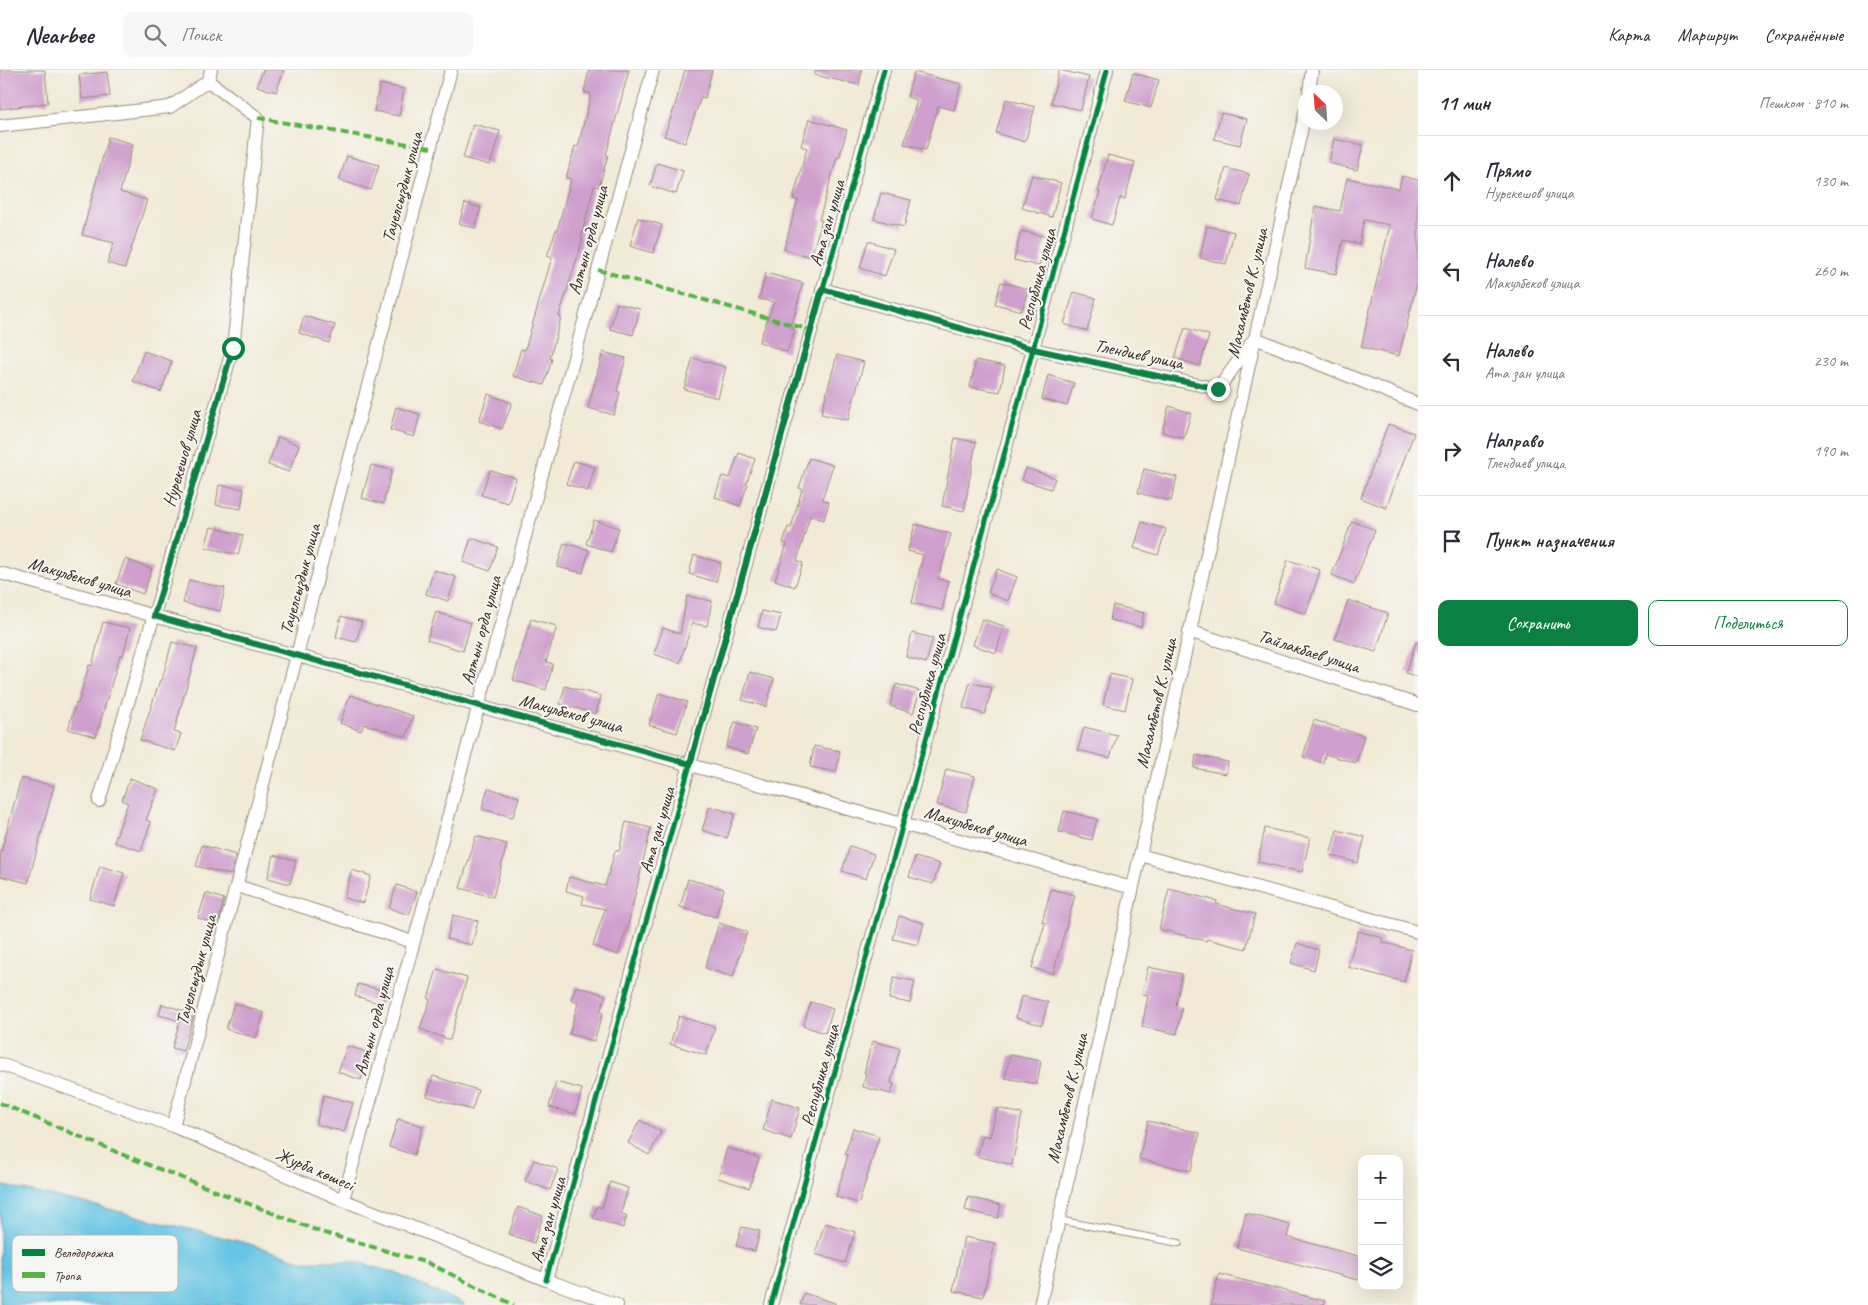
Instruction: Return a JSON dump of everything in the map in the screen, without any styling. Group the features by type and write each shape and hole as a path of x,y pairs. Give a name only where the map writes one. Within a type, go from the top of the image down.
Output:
{"street":[{"name":"Тауелсыздык улица","path":"173,1126 451,70"},
{"name":"Алтын орда улица","path":"343,1200 653,70"},
{"name":"Ата зан улица","path":"546,1280 884,70"},
{"name":"Республика улица","path":"771,1305 1033,349 1107,70"},
{"path":"1310,85 1312,70"},
{"path":"0,126 170,107 210,76"},
{"name":"Нурекешов улица","path":"99,801 233,348 258,118 210,76"},
{"name":"Махамбетов К. улица","path":"1040,1305 1301,130"},
{"name":"Тлендиев улица","path":"822,289 1033,349 1218,389 1255,338"},
{"path":"1255,338 1418,404"},
{"name":"Макулбеков улица","path":"0,573 1132,888"},
{"name":"Тайлакбаев улица","path":"1190,631 1418,705"},
{"path":"1140,855 1418,932"},
{"path":"237,886 413,942"},
{"name":"Журба көшесі","path":"0,1064 173,1126 343,1200 546,1280 617,1305"}],"lane":[{"path":"1058,1220 1180,1243"}],"water":[{"path":"0,1185 80,1202 246,1243 304,1261 353,1261 396,1273 465,1305 0,1305"}],"building":[{"path":"0,70 45,70 48,103 0,109"},
{"path":"263,70 284,70 276,92 257,86"},
{"path":"589,70 629,70 599,187 594,186 581,238 583,239 559,316 561,317 550,358 552,359 544,385 513,376 521,349 525,350 552,257 547,256 557,231 571,179 566,178 575,146 578,147 591,94 584,92"},
{"path":"685,70 712,70 705,98 701,97 685,143 664,136"},
{"path":"815,70 862,70 859,85 815,75"},
{"path":"1059,70 1089,77 1081,110 1051,103"},
{"path":"107,72 110,96 82,99 79,75"},
{"path":"914,72 961,84 954,110 938,106 926,150 904,144 917,100 907,97"},
{"path":"1133,73 1159,80 1151,108 1125,101"},
{"path":"380,84 404,89 399,116 374,111"},
{"path":"1006,99 1035,107 1025,142 996,133"},
{"path":"1221,113 1247,119 1240,145 1214,139"},
{"path":"809,119 847,130 839,158 837,157 819,220 822,220 811,257 784,249 798,200 793,199 807,148 801,146"},
{"path":"473,124 500,131 490,165 463,158"},
{"path":"108,137 133,144 120,192 147,200 125,268 107,263 114,243 82,235"},
{"path":"1334,139 1363,145 1357,170 1329,163"},
{"path":"1108,155 1135,162 1125,199 1120,198 1112,225 1092,219"},
{"path":"347,156 379,165 371,190 339,180"},
{"path":"657,163 683,171 676,194 650,186"},
{"path":"1226,168 1249,174 1241,206 1217,200"},
{"path":"1032,175 1061,183 1052,217 1022,208"},
{"path":"1402,176 1418,180 1418,279 1399,356 1361,347 1390,225 1364,220 1359,244 1343,240 1336,274 1305,268 1315,206 1340,211 1347,178 1399,189"},
{"path":"881,193 911,200 904,227 874,219"},
{"path":"465,203 481,208 475,228 459,224"},
{"path":"638,218 662,225 653,253 630,246"},
{"path":"1207,226 1234,232 1226,264 1200,258"},
{"path":"1021,231 1047,237 1039,266 1014,260"},
{"path":"868,241 894,249 885,276 860,268"},
{"path":"766,273 803,283 791,328 795,329 787,352 759,342 774,302 759,299"},
{"path":"1001,282 1028,289 1022,311 995,304"},
{"path":"1074,292 1096,298 1087,331 1064,324"},
{"path":"617,303 640,309 633,335 610,329"},
{"path":"304,316 335,325 329,343 299,333"},
{"path":"1185,328 1209,335 1200,366 1175,358"},
{"path":"144,351 172,361 161,392 133,381"},
{"path":"603,352 626,358 617,391 620,392 614,415 588,408"},
{"path":"837,355 864,362 848,420 821,414"},
{"path":"693,358 726,367 718,398 684,389"},
{"path":"976,360 1005,366 1000,392 970,387"},
{"path":"1048,375 1074,383 1067,406 1042,399"},
{"path":"488,394 512,403 502,429 479,421"},
{"path":"1169,406 1191,413 1184,438 1162,432"},
{"path":"396,407 420,414 414,437 390,430"},
{"path":"1388,424 1414,433 1386,508 1361,498"},
{"path":"278,437 299,445 289,472 268,465"},
{"path":"955,438 976,442 964,511 942,506"},
{"path":"739,453 755,459 740,506 715,497 722,476 730,478"},
{"path":"809,458 833,465 822,499 829,502 824,520 810,516 797,561 803,563 795,587 775,580 787,544 783,543 788,527 791,528 802,489 799,488"},
{"path":"574,461 595,467 588,491 566,484"},
{"path":"371,465 392,470 383,504 362,498"},
{"path":"1026,468 1055,478 1051,489 1022,480"},
{"path":"1144,469 1177,477 1171,501 1138,493"},
{"path":"490,470 516,478 508,503 481,495"},
{"path":"219,485 244,489 241,509 216,505"},
{"path":"594,520 619,528 611,552 586,544"},
{"path":"1352,521 1375,530 1354,584 1332,575"},
{"path":"1142,522 1166,529 1158,555 1134,548"},
{"path":"915,524 951,534 938,579 949,581 942,610 912,603 923,555 908,551"},
{"path":"211,527 243,535 238,555 205,547"},
{"path":"471,538 498,547 490,571 463,562"},
{"path":"564,543 589,550 583,573 557,567"},
{"path":"694,555 721,563 716,582 689,574"},
{"path":"125,559 152,569 143,594 116,584"},
{"path":"1288,560 1320,570 1306,614 1274,603"},
{"path":"997,569 1017,577 1008,601 988,593"},
{"path":"434,570 456,577 448,601 426,594"},
{"path":"189,580 225,588 220,611 183,603"},
{"path":"687,596 712,601 707,626 692,623 680,663 654,654 663,628 680,634"},
{"path":"1348,600 1388,613 1376,652 1335,639"},
{"path":"1113,605 1144,613 1141,627 1110,620"},
{"path":"762,611 781,615 776,632 758,627"},
{"path":"436,612 471,623 463,651 427,640"},
{"path":"341,616 362,622 356,642 336,637"},
{"path":"531,619 557,626 546,662 553,664 546,690 513,680"},
{"path":"982,619 1004,626 996,653 973,645"},
{"path":"103,622 130,628 123,656 120,655 96,737 68,729 76,703 78,704 89,665 92,666"},
{"path":"912,633 933,638 926,663 906,657"},
{"path":"172,642 197,648 174,732 181,734 175,751 140,740 160,680 162,680"},
{"path":"1416,642 1418,643 1418,677 1406,673"},
{"path":"750,672 774,679 766,707 742,700"},
{"path":"1110,674 1132,679 1125,710 1103,705"},
{"path":"970,682 992,688 985,714 963,708"},
{"path":"896,684 920,691 913,713 890,706"},
{"path":"565,686 601,696 596,714 560,704"},
{"path":"659,693 687,702 677,733 649,725"},
{"path":"350,695 413,716 406,737 364,724 361,731 340,723"},
{"path":"1314,720 1364,736 1356,763 1325,754 1323,763 1303,757"},
{"path":"735,722 756,729 748,754 726,747"},
{"path":"1084,727 1117,735 1110,758 1078,750"},
{"path":"814,746 840,751 836,772 810,767"},
{"path":"1196,755 1228,762 1226,774 1194,768"},
{"path":"946,769 975,776 966,812 937,805"},
{"path":"21,778 54,786 28,883 0,876 0,856"},
{"path":"130,778 158,789 146,820 151,822 141,851 114,842 128,803 122,800"},
{"path":"488,788 519,797 513,817 482,809"},
{"path":"710,806 735,814 727,838 702,830"},
{"path":"1064,811 1097,819 1092,840 1059,832"},
{"path":"626,822 651,828 628,925 618,955 593,946 605,909 582,904 584,896 566,891 569,877 605,886 615,851 619,851"},
{"path":"1265,828 1310,838 1302,872 1258,862"},
{"path":"1337,830 1365,837 1358,863 1330,855"},
{"path":"476,836 507,844 493,897 460,888"},
{"path":"202,845 236,855 231,875 196,866"},
{"path":"850,846 874,854 866,879 842,871"},
{"path":"273,855 296,861 290,884 268,878"},
{"path":"915,857 940,864 933,884 909,877"},
{"path":"100,866 124,873 114,906 90,899"},
{"path":"352,870 371,876 363,903 344,898"},
{"path":"688,879 724,889 716,917 680,907"},
{"path":"397,885 417,892 409,915 389,908"},
{"path":"1051,889 1075,895 1053,974 1032,968 1045,923 1042,922"},
{"path":"1169,889 1217,901 1216,904 1255,914 1246,949 1159,929"},
{"path":"206,893 224,899 218,925 198,918"},
{"path":"453,915 478,921 472,945 447,939"},
{"path":"899,916 924,923 918,945 893,939"},
{"path":"719,923 747,932 733,977 705,968"},
{"path":"1358,931 1383,938 1382,942 1412,950 1404,982 1348,967"},
{"path":"1297,943 1319,950 1314,970 1291,963"},
{"path":"1148,967 1182,974 1176,1006 1182,1008 1177,1034 1142,1027 1148,995 1142,994"},
{"path":"437,969 467,978 450,1040 420,1029 430,1000 428,999"},
{"path":"894,977 915,981 910,1003 889,999"},
{"path":"358,984 386,991 382,1004 355,996"},
{"path":"576,986 606,995 600,1012 603,1013 594,1041 569,1034 578,1003 571,1000"},
{"path":"1021,996 1048,1002 1042,1025 1016,1018"},
{"path":"811,1002 833,1009 825,1033 803,1026"},
{"path":"234,1003 264,1013 256,1038 226,1029"},
{"path":"162,1004 194,1014 183,1051 172,1048 180,1021 159,1015"},
{"path":"679,1016 715,1027 706,1055 670,1044"},
{"path":"872,1041 900,1048 891,1083 894,1084 891,1094 863,1087 866,1074 864,1073"},
{"path":"347,1046 370,1053 361,1080 338,1072"},
{"path":"1010,1055 1041,1061 1037,1084 1005,1078"},
{"path":"433,1076 478,1090 472,1110 427,1096"},
{"path":"556,1082 582,1089 575,1114 549,1107"},
{"path":"324,1095 353,1103 344,1132 316,1124"},
{"path":"772,1099 800,1108 791,1139 763,1130"},
{"path":"997,1108 1022,1114 1012,1165 977,1156 983,1135 990,1137"},
{"path":"398,1119 423,1126 414,1155 389,1147"},
{"path":"640,1120 661,1132 649,1155 628,1143"},
{"path":"1148,1121 1200,1133 1191,1171 1139,1159"},
{"path":"853,1128 879,1136 859,1203 836,1197 848,1155 845,1154"},
{"path":"727,1148 759,1158 749,1188 718,1178"},
{"path":"534,1160 558,1169 550,1190 525,1181"},
{"path":"610,1182 628,1188 621,1213 627,1216 623,1228 593,1218 597,1206 602,1208"},
{"path":"968,1197 1001,1205 998,1218 965,1210"},
{"path":"518,1207 543,1216 534,1243 509,1234"},
{"path":"1246,1213 1290,1225 1287,1237 1358,1256 1358,1280 1237,1248"},
{"path":"825,1223 855,1232 845,1263 815,1254"},
{"path":"742,1227 760,1231 755,1251 736,1246"},
{"path":"964,1237 995,1243 983,1297 953,1291"},
{"path":"1219,1274 1325,1301 1324,1305 1211,1305"},
{"path":"804,1293 835,1303 835,1305 800,1305"}],"marked path":[{"path":"258,118 431,148"},
{"path":"598,270 811,330"},
{"path":"0,1103 126,1156 321,1232 428,1263 514,1305"}],"cycle path":[{"path":"546,1280 884,70"},
{"path":"771,1305 1033,349 1107,70"}],"route":[{"path":"233,348 154,616 690,764 822,289 1033,349 1218,389"}]}
